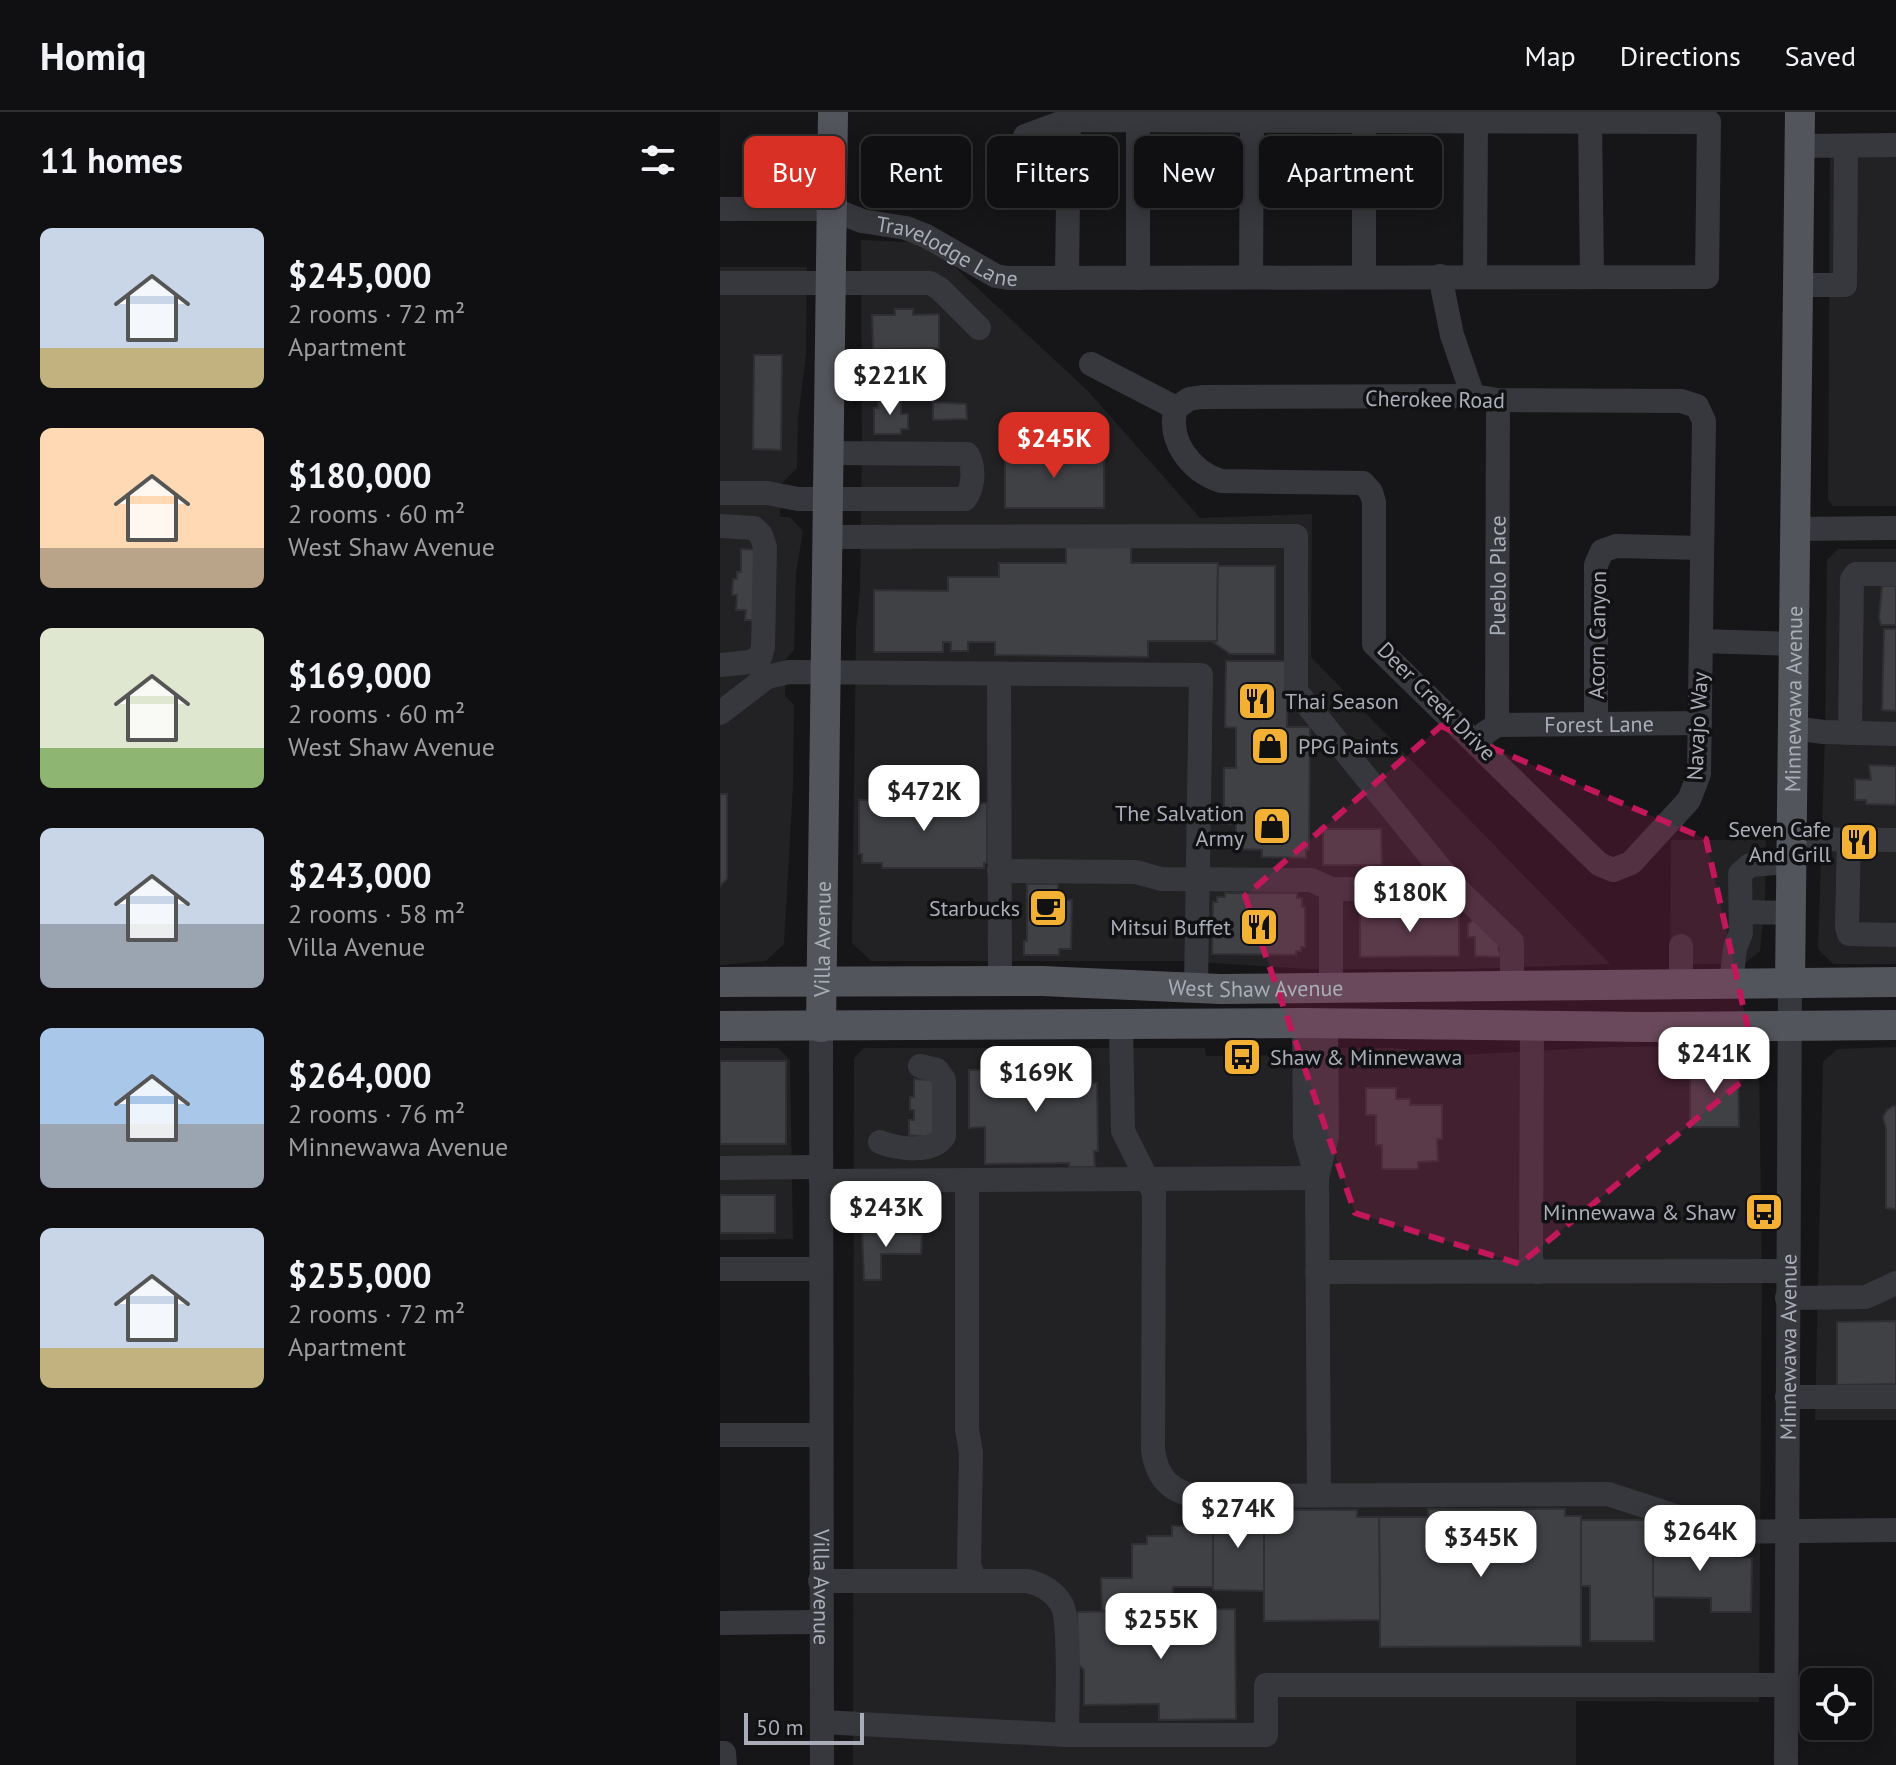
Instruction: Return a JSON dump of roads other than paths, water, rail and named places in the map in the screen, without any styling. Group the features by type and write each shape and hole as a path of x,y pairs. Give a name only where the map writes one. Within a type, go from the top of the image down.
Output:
{"main road":[{"name":"Villa Avenue","path":"821,1027 833,112"},
{"name":"Minnewawa Avenue","path":"1790,983 1800,112"},
{"name":"West Shaw Avenue","path":"720,982 1082,982 1196,988 1896,982"},
{"path":"1315,1024 1308,1015 1315,1008 1325,1006 1487,1002 1512,985"},
{"path":"1121,1024 1143,1007 1280,1007 1287,1005 1292,998 1293,988"},
{"name":"West Shaw Avenue","path":"720,1026 1896,1025"}],"street":[{"path":"1251,277 1252,119"},
{"name":"Travelodge Lane","path":"720,209 832,209 862,221 906,228 996,276 1008,278 1707,277 1709,122 1069,120 1025,136"},
{"path":"1067,277 1069,120"},
{"path":"1138,120 1138,278"},
{"path":"1364,121 1364,277"},
{"path":"1475,276 1476,121"},
{"path":"1590,121 1592,277"},
{"path":"1799,146 1896,145"},
{"path":"1798,285 1845,285 1846,146"},
{"path":"1440,276 1452,335 1473,396"},
{"path":"720,283 930,283 979,328"},
{"path":"1091,364 1176,408"},
{"name":"Cherokee Road","path":"1176,408 1189,399 1202,397 1473,396 1498,400 1681,401 1697,406"},
{"name":"Pueblo Place","path":"1497,725 1498,400"},
{"name":"Navajo Way","path":"1613,870 1631,863 1689,800 1699,774 1704,421 1697,406"},
{"name":"Deer Creek Drive","path":"1176,408 1173,434 1196,469 1208,477 1221,481 1363,483 1371,492 1374,502 1374,644 1599,864 1613,870"},
{"path":"720,493 767,493 798,499 965,499 971,491 972,461 967,454 829,453"},
{"path":"720,526 754,528 761,535 765,547 763,647 760,658 720,665"},
{"path":"1794,529 1896,528"},
{"path":"828,537 1296,536 1296,691 1457,889 1512,942 1512,985"},
{"name":"Acorn Canyon","path":"1596,724 1596,565 1602,551 1616,546 1702,548"},
{"path":"1850,733 1852,579 1856,574 1896,574"},
{"name":"Navajo Way","path":"1702,641 1793,644"},
{"path":"720,713 767,677 789,672 1201,675 1196,988"},
{"path":"999,674 1000,981"},
{"name":"Forest Lane","path":"1497,725 1700,723"},
{"path":"1475,740 1497,725"},
{"path":"1792,728 1896,734"},
{"path":"1849,839 1849,934 1896,935"},
{"path":"1731,984 1735,948 1741,933 1740,874 1750,865 1792,850 1849,839 1896,840"},
{"path":"999,871 1136,872 1161,879 1311,880 1331,889 1457,889"},
{"path":"1331,889 1331,988"},
{"path":"1742,912 1791,913"},
{"path":"1681,946 1681,983"},
{"name":"Minnewawa Avenue","path":"1786,1765 1790,983"},
{"path":"1121,1024 1123,1131 1154,1193 1153,1450 1161,1477 1174,1490 1185,1494 1608,1494 1724,1532 1896,1530"},
{"path":"1315,1024 1305,1137 1317,1178 1319,1495"},
{"path":"1532,1026 1531,1260 1537,1272"},
{"name":"Villa Avenue","path":"821,1027 822,1765"},
{"path":"880,1142 892,1147 932,1147 944,1136 944,1080 937,1070 920,1066"},
{"path":"720,1168 967,1180 1317,1178"},
{"path":"967,1180 967,1429 971,1453 969,1565 975,1581"},
{"path":"720,1269 820,1269"},
{"path":"1317,1272 1788,1271"},
{"path":"1787,1298 1866,1297 1896,1283"},
{"path":"1787,1397 1896,1397"},
{"path":"720,1435 820,1435"},
{"path":"820,1581 1027,1581 1040,1584 1056,1597 1065,1616 1067,1735"},
{"path":"720,1623 820,1622"},
{"path":"822,1722 1067,1735 1266,1735 1266,1685 1786,1685"},
{"path":"720,1753 724,1753 725,1765"}],"place":[{"name":"Thai Season","path":"1257,701"},
{"name":"PPG Paints","path":"1270,746"},
{"name":"The Salvation Army","path":"1272,826"},
{"name":"Seven Cafe And Grill","path":"1859,842"},
{"name":"Starbucks","path":"1048,908"},
{"name":"Mitsui Buffet","path":"1259,927"},
{"name":"Shaw & Minnewawa","path":"1242,1057"},
{"name":"Minnewawa & Shaw","path":"1764,1212"}]}
